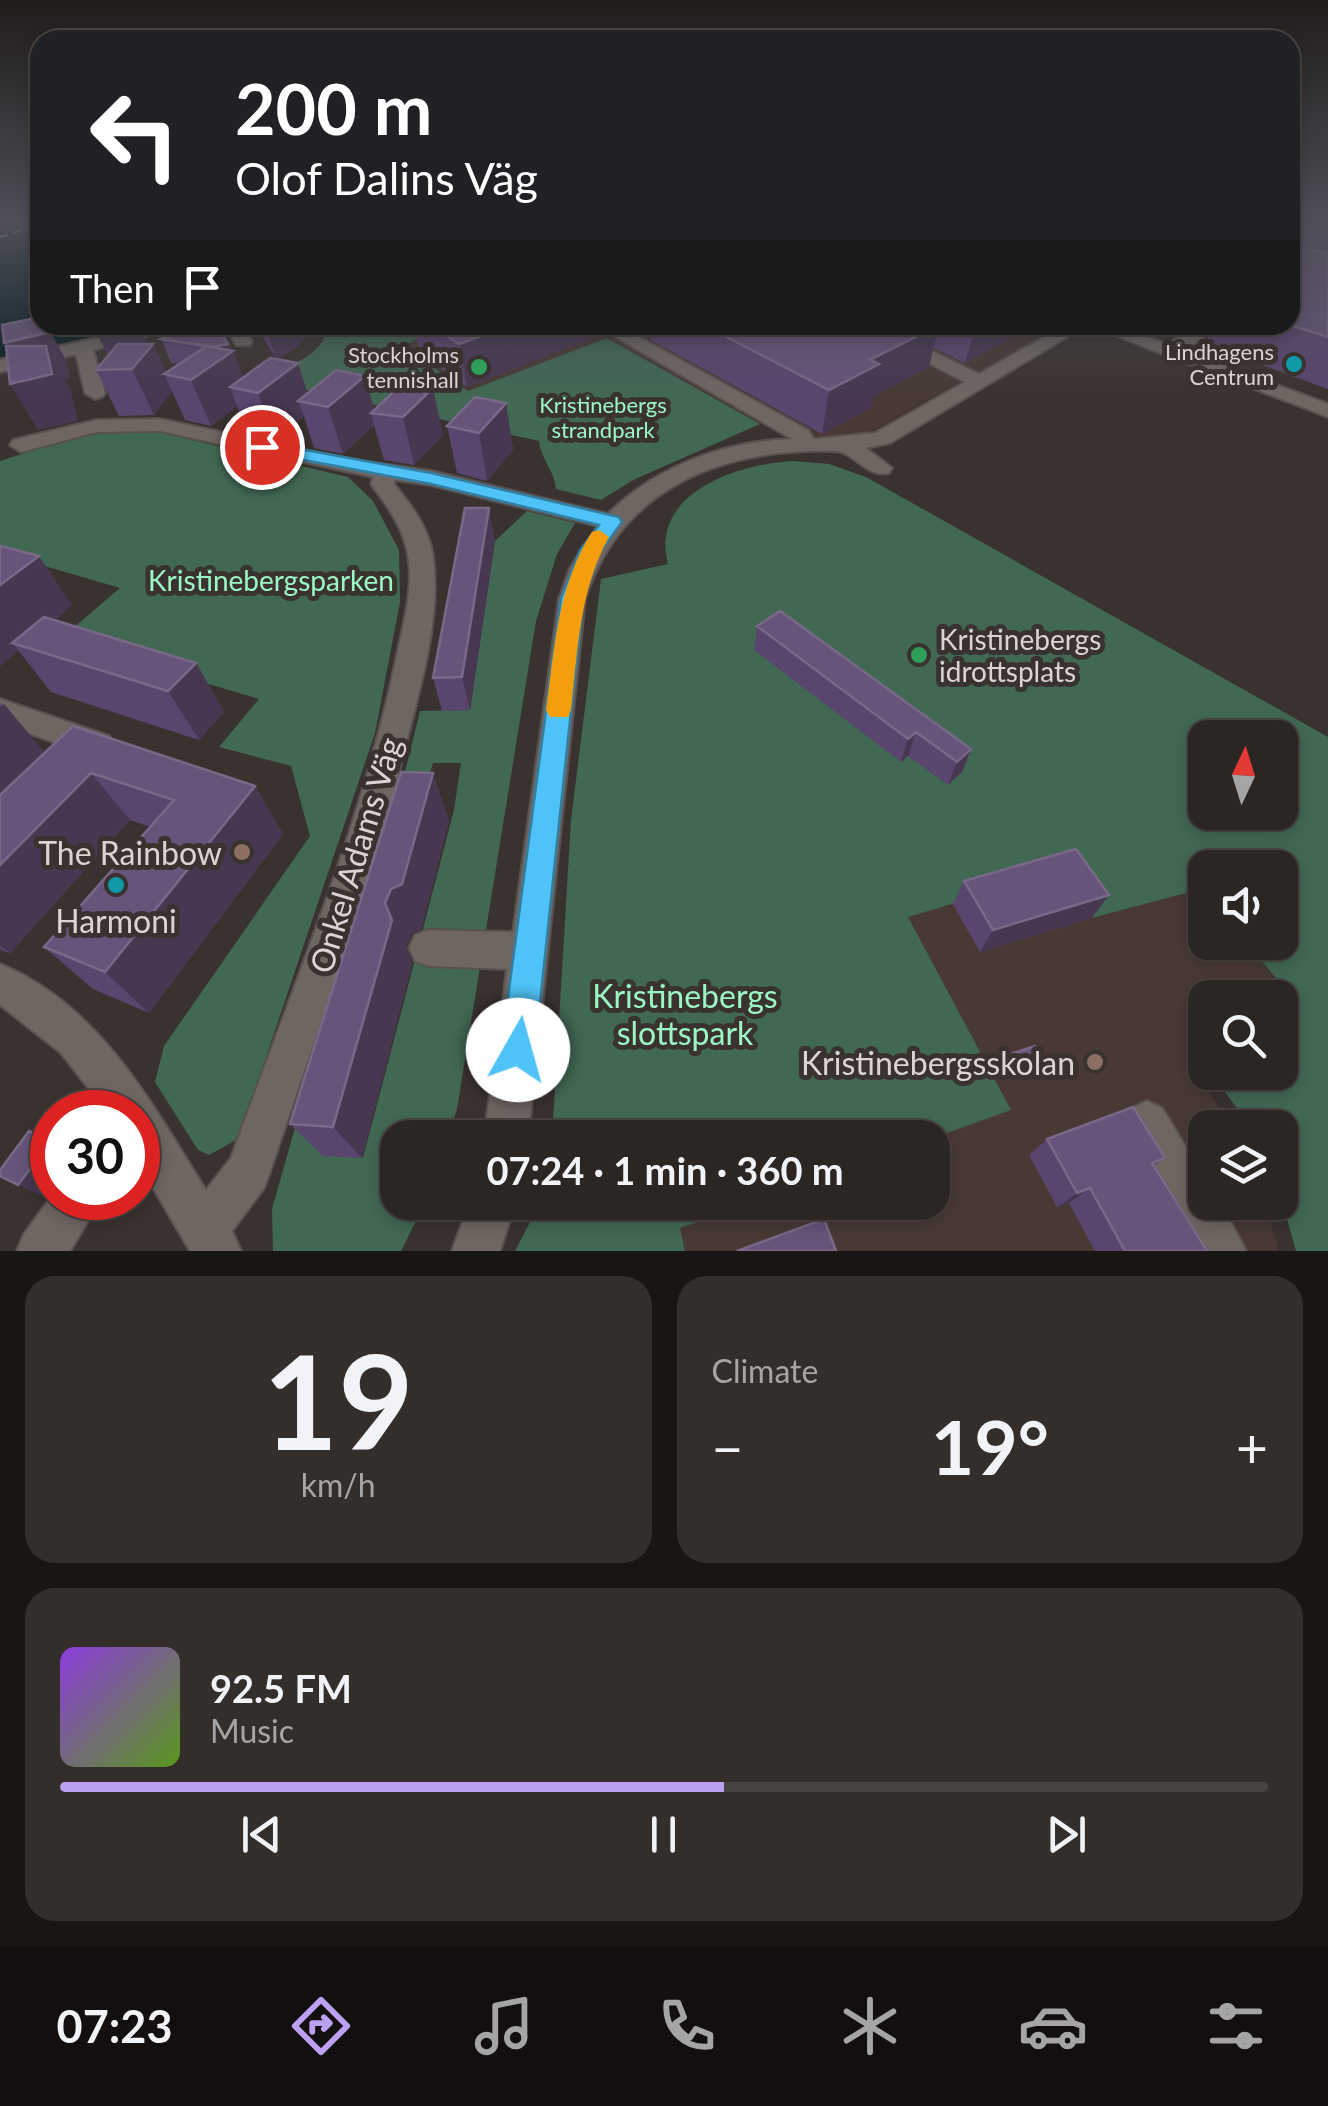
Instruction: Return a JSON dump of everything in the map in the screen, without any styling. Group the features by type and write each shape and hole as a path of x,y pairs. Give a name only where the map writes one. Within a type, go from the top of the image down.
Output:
{"street":[{"path":"0,366 138,335"},
{"path":"622,335 800,435 809,446"},
{"path":"886,335 982,382"},
{"path":"508,1120 572,598 590,550 612,522 644,495 703,465 766,448 846,445 882,438 1061,335"},
{"path":"1125,335 1328,411"},
{"path":"1156,335 1328,399"},
{"path":"1181,344 1196,335"},
{"path":"83,348 94,393"},
{"path":"21,445 98,426 140,423 431,478 612,522"},
{"path":"846,445 881,468"},
{"name":"Onkel Adams Väg","path":"212,1240 248,1172 371,817 404,694 422,597 422,574 414,532 382,484 386,472"},
{"path":"0,711 112,749 70,772"},
{"path":"428,948 530,952"},
{"path":"0,984 44,1007 105,1069 118,1090"},
{"path":"1147,1123 1222,1251"},
{"path":"160,1157 212,1240"},
{"path":"41,1251 63,1220"},
{"path":"476,1251 487,1220"}],"shaded area":[{"path":"425,335 1045,335 868,433 833,440 760,424 607,338 468,391 401,346"},
{"name":"Kristinebergsskolan","path":"1061,872 1092,918 1188,892 1188,960 1261,960 1278,980 1188,980 1188,1090 1207,1090 1221,1110 1188,1110 1188,1220 1270,1220 1279,1251 685,1251 679,1228 702,1220 950,1220 950,1132 1010,1110 907,917"}],"green space":[{"name":"Kristinebergs strandpark","path":"325,335 426,335 402,346 468,391 607,338 760,424 633,480 601,500 556,489 539,441 271,382 278,370 303,359"},
{"name":"Kristinebergsparken","path":"149,430 348,477 373,501 399,550 400,602 375,733 244,1123 236,1140 209,1155 198,1150 155,1082 164,1046 310,836 291,766 219,747 259,699 59,640 120,588 0,553 0,461 89,433"},
{"name":"Kristinebergs slottspark","path":"793,461 829,464 866,477 1298,720 1188,720 1188,830 1298,830 1298,720 1328,737 1328,1251 1296,1251 1287,1220 1298,1220 1298,1110 1238,1110 1224,1090 1298,1090 1298,980 1278,980 1261,960 1298,960 1298,850 1188,850 1188,892 1092,918 1060,872 908,917 1011,1110 950,1132 950,1120 553,1120 571,820 601,579 668,564 666,539 672,518 685,501 724,476"},
{"path":"527,511 575,523 557,554 536,621 457,1109 453,1120 380,1120 380,1220 416,1220 401,1251 273,1251 272,1209 296,1124 363,1158 454,810 461,763 433,763 419,810 396,808 420,711 470,710 495,541"},
{"path":"531,1220 703,1220 680,1228 685,1251 515,1251"}],"water":[{"path":"0,279 30,279 30,335 98,335 0,357"}],"building":[{"path":"1300,279 1328,279 1328,337 1300,328"},
{"path":"30,319 30,335 38,335 4,343 2,325"},
{"path":"172,335 223,335 228,344 212,347 161,339"},
{"path":"446,335 484,335 459,344"},
{"path":"722,335 919,335 870,360 879,364 829,390"},
{"path":"118,344 153,344 132,369 96,370"},
{"path":"6,346 46,346 52,374 10,384"},
{"path":"207,346 233,351 191,380 164,374"},
{"path":"270,358 298,363 258,393 230,387"},
{"path":"336,370 365,376 328,407 298,401"},
{"path":"404,382 433,388 403,417 371,413"},
{"path":"475,397 506,403 479,433 447,426"},
{"path":"465,508 489,508 462,677 433,678"},
{"path":"1,546 39,556 0,585"},
{"path":"780,611 971,749 957,762 916,732 908,739 757,626"},
{"path":"44,617 196,663 168,691 12,643"},
{"path":"73,726 255,786 105,972 44,947 174,800 91,773 0,865 0,795"},
{"path":"401,772 433,773 402,884 391,889 385,903 392,920 333,1127 290,1124"},
{"path":"1076,849 1109,895 993,930 964,881"},
{"path":"1035,1046 1045,1064 1021,1073 1011,1054"},
{"path":"1133,1107 1165,1158 1152,1163 1207,1251 1125,1251 1090,1188 1077,1193 1047,1139"},
{"path":"30,1131 30,1169 18,1185 0,1176 0,1170"},
{"path":"824,1220 836,1251 737,1251"}],"slow traffic":[{"path":"559,710 572,598 582,566 599,537"}],"place":[{"name":"Lindhagens Centrum","path":"1294,364"},
{"name":"Stockholms tennishall","path":"479,367"},
{"name":"Kristinebergs idrottsplats","path":"919,655"},
{"name":"The Rainbow","path":"242,852"},
{"name":"Harmoni","path":"116,885"},
{"name":"Kristinebergsskolan","path":"1095,1062"}],"route":[{"path":"262,447 352,467 431,478 612,522 590,550 572,598 518,1050"}]}
